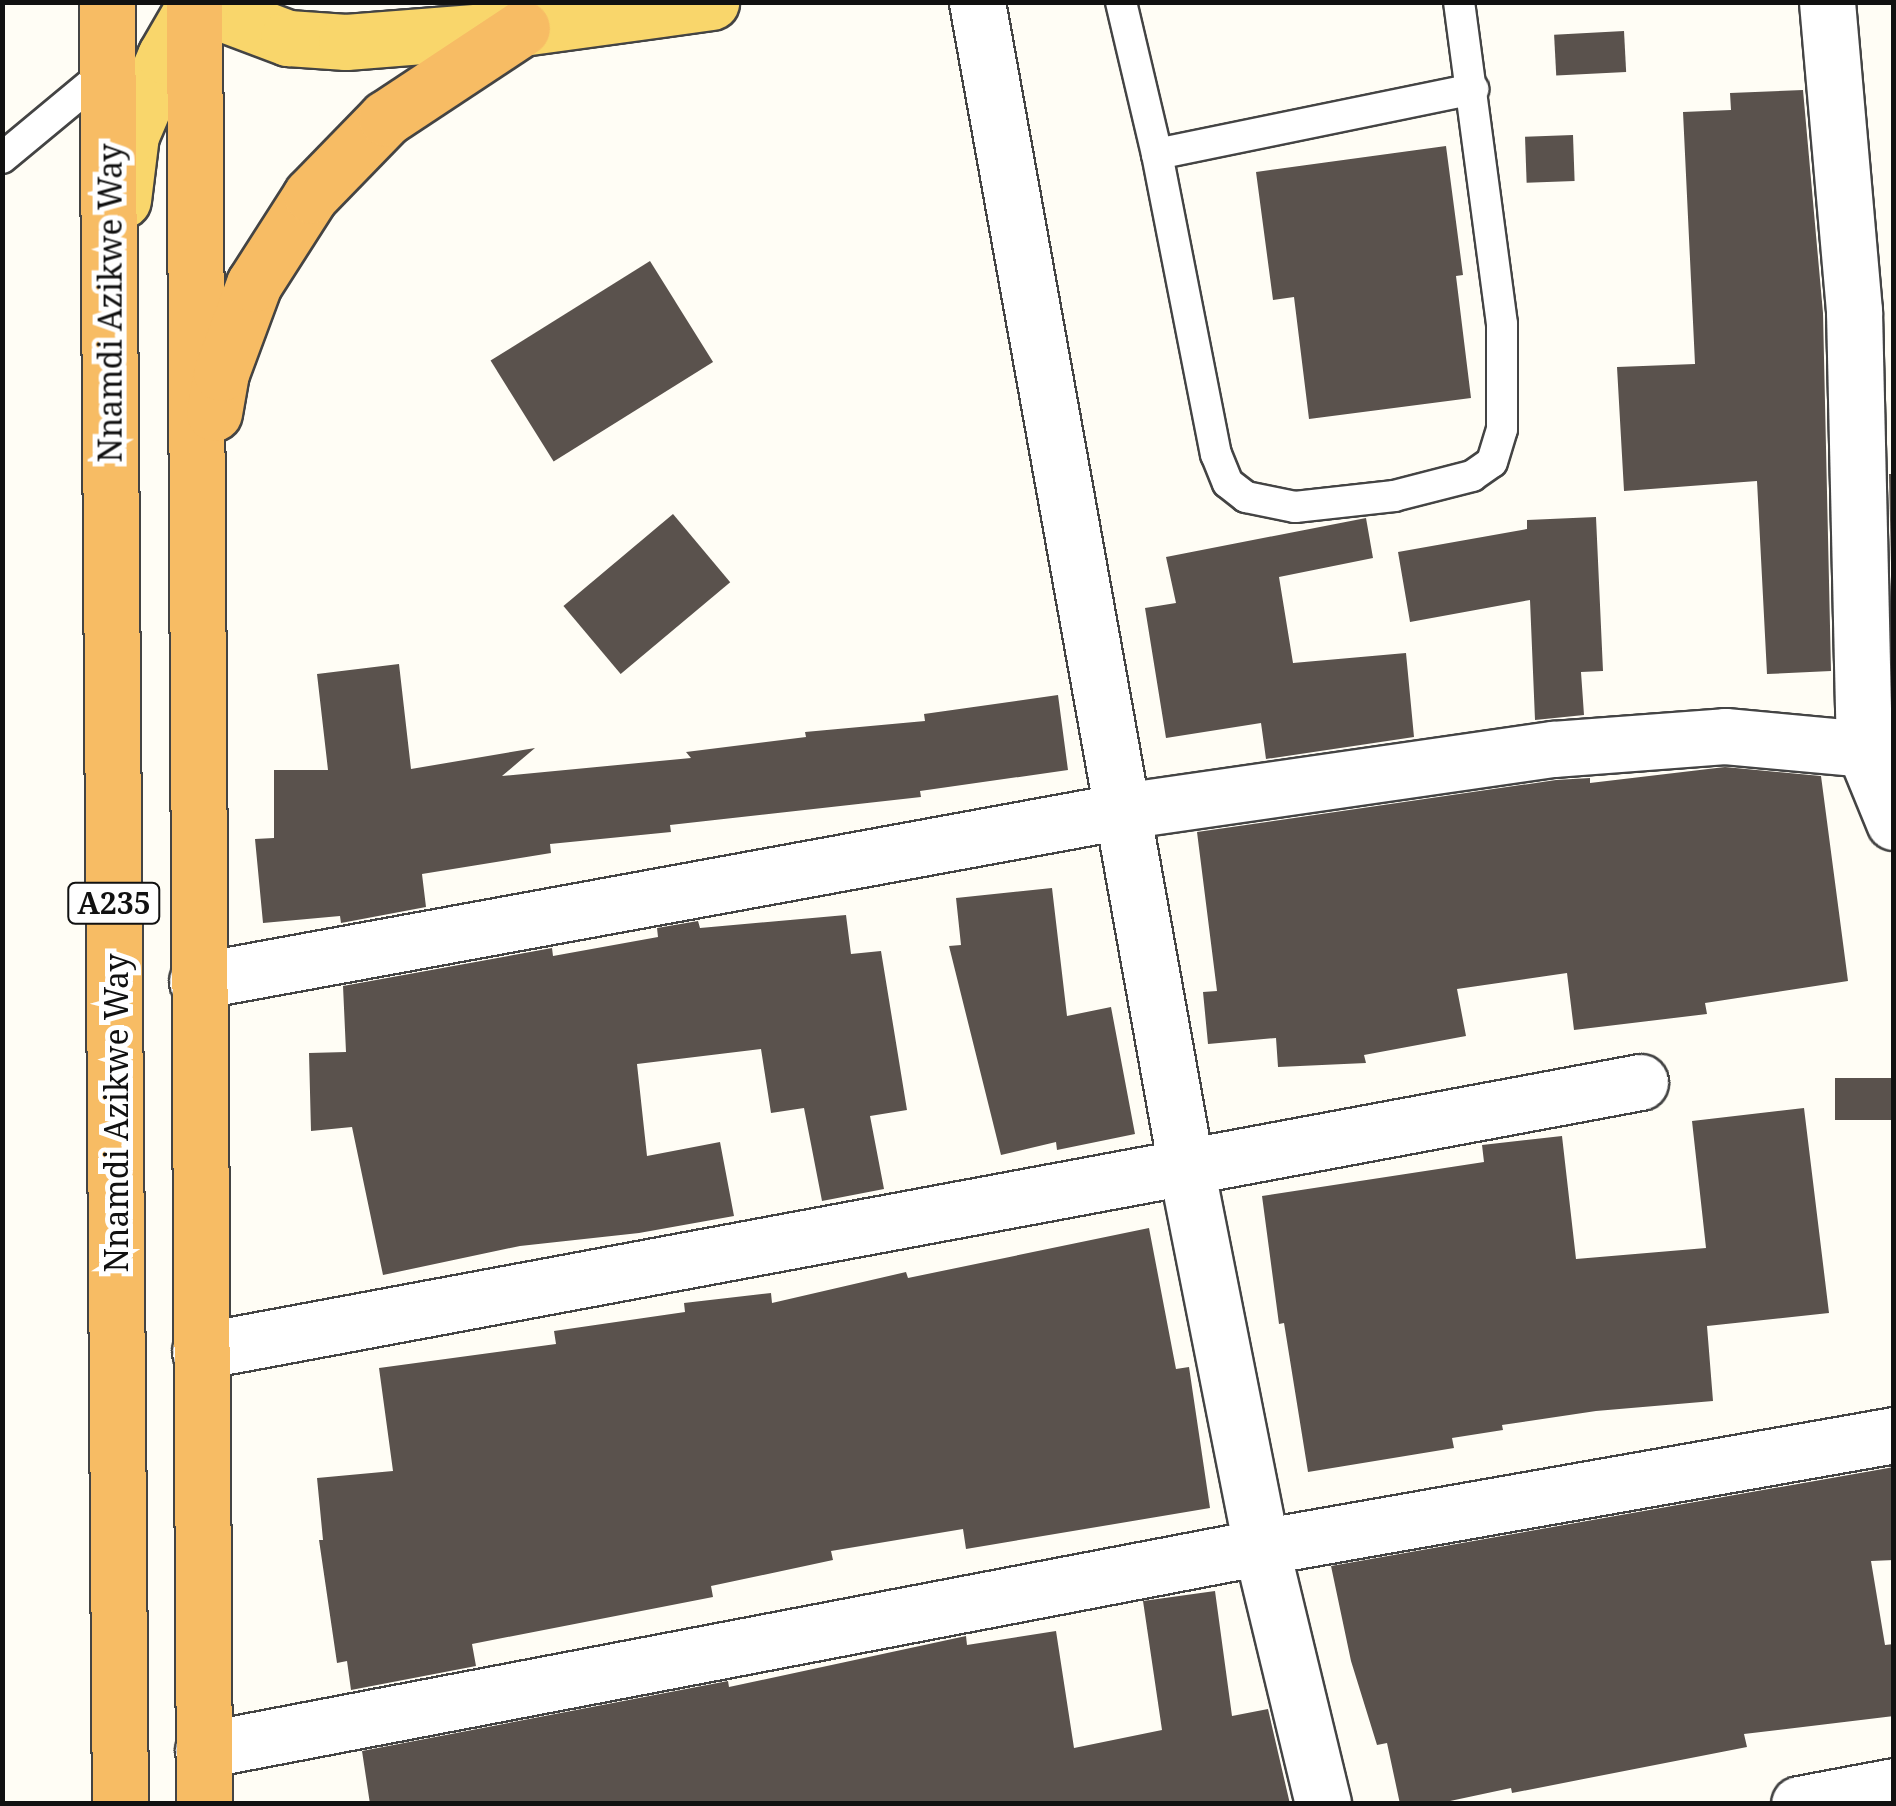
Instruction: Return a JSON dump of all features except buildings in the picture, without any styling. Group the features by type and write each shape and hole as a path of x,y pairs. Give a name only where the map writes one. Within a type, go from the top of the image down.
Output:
{"highway":[{"name":"Nnamdi Azikwe Way","path":"107,2 120,1804"},
{"name":"A235","path":"195,3 194,534 204,1804"},
{"path":"194,534 221,373 254,284 311,194 386,118 522,28"}],"main road":[{"path":"110,281 131,135 165,56 195,3 288,38 346,42 522,28 711,2"}],"street":[{"path":"977,2 1186,1167 1261,1547 1324,1804"},
{"path":"1827,2 1854,311 1864,749 1894,822"},
{"path":"197,981 1122,810 1553,749 1725,736 1864,749"},
{"path":"200,1351 1640,1082"},
{"path":"204,1750 1261,1547 1894,1435"},
{"path":"1799,1804 1894,1786"}],"lane":[{"path":"1122,2 1158,154 1216,454 1228,483 1246,498 1295,507 1394,496 1472,476 1492,462 1502,429 1502,324 1459,2"},
{"path":"2,158 108,70"},
{"path":"1158,154 1473,88"}]}
